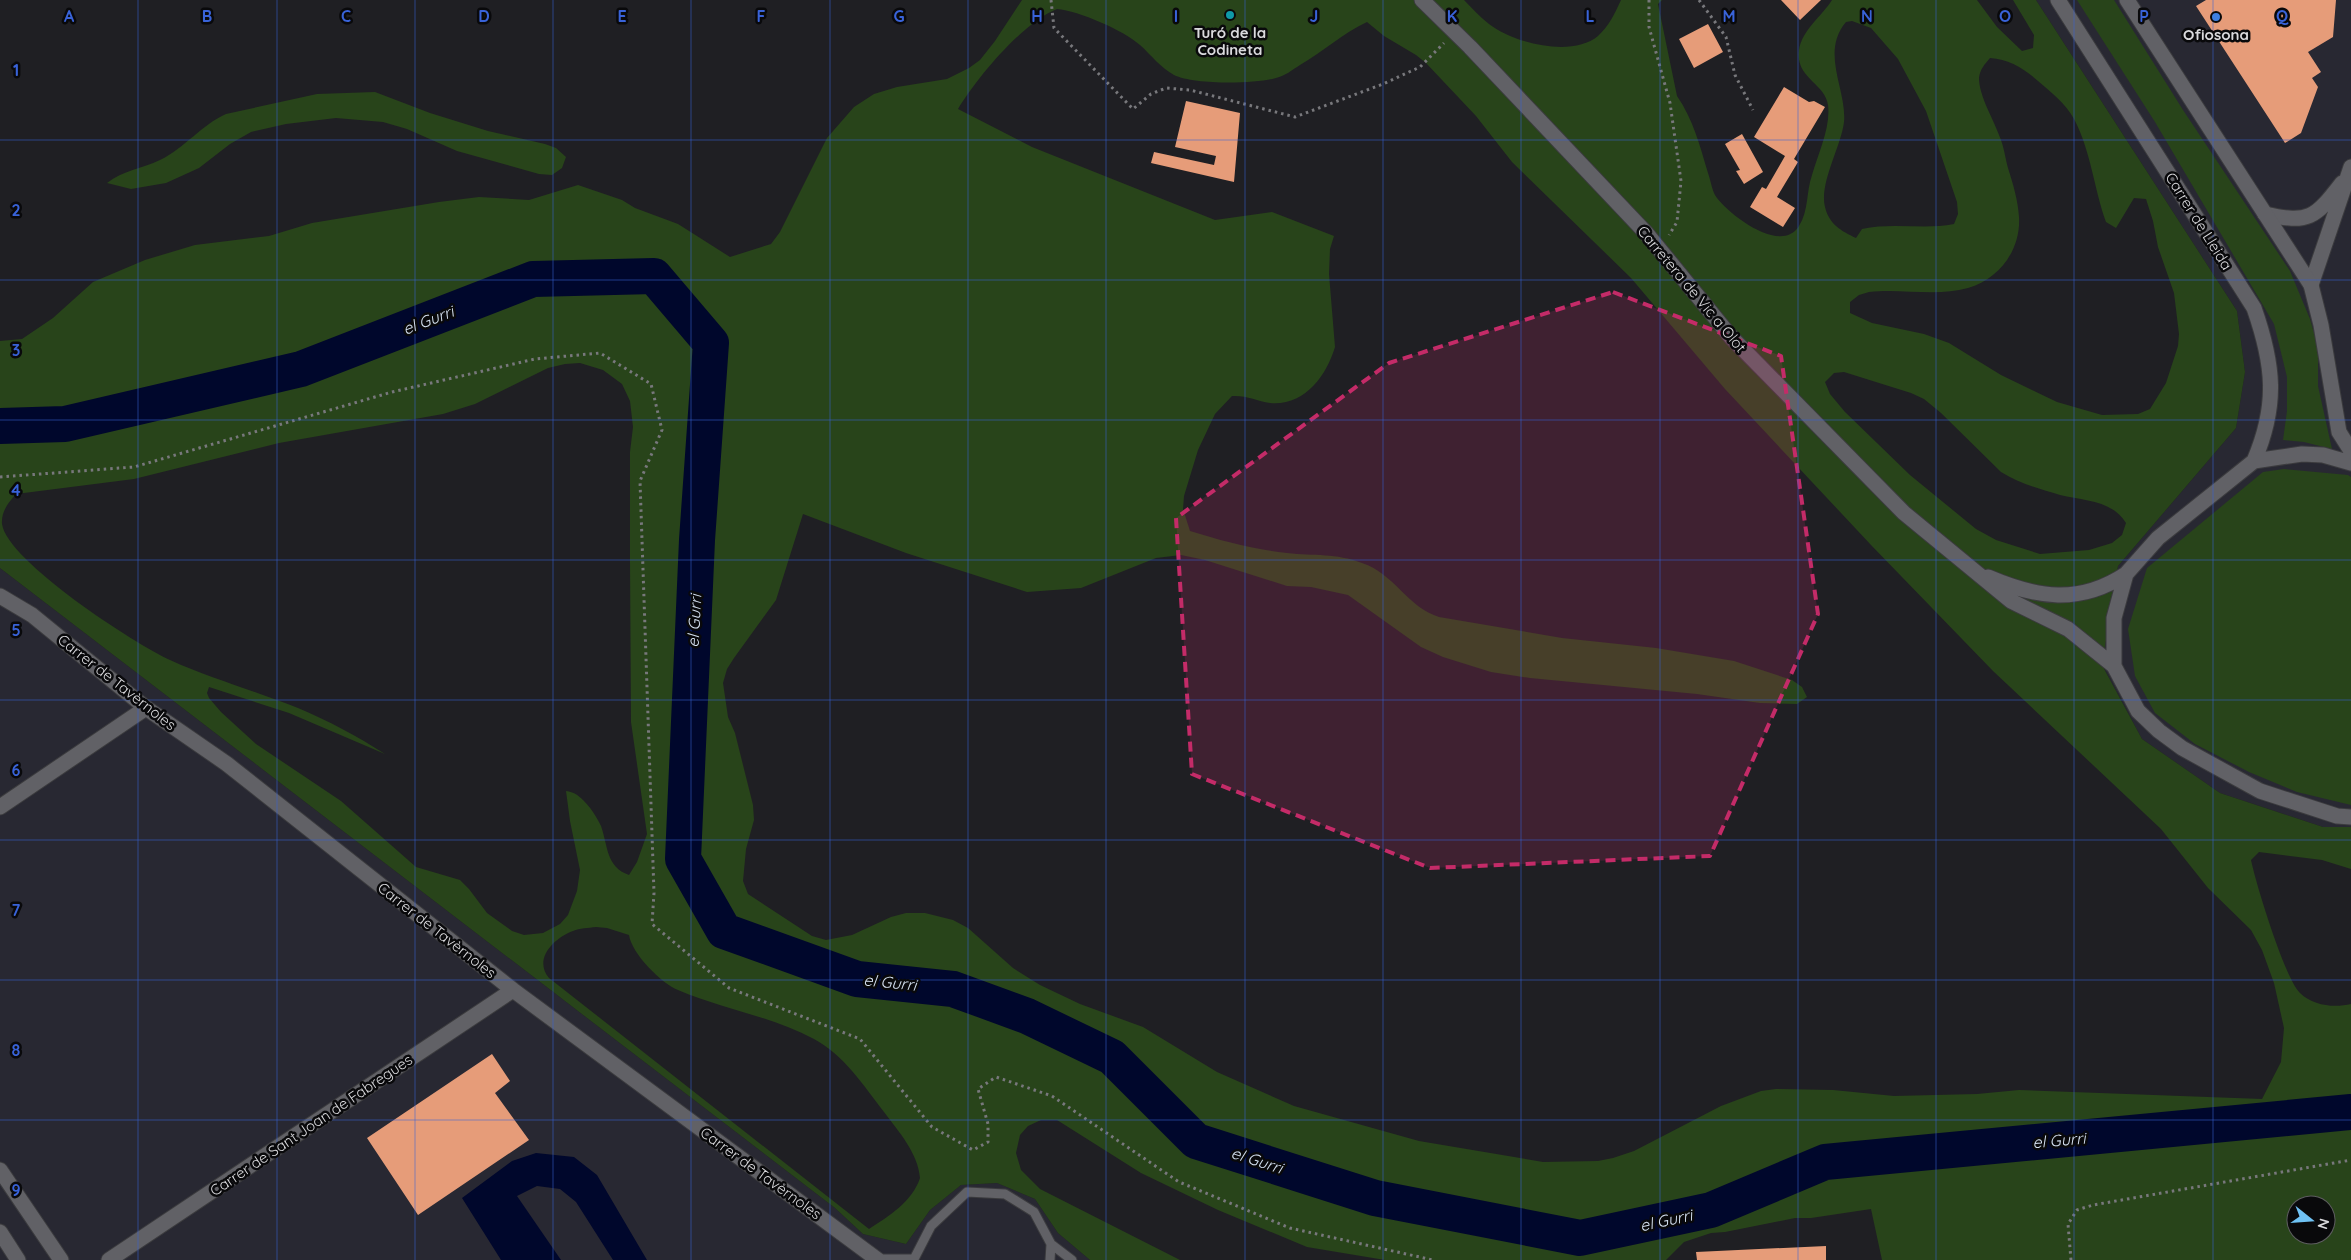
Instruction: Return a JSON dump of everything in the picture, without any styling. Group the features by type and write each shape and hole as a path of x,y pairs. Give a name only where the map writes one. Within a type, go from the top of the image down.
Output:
{"street":[{"name":"Carretera de Vic a Olot","path":"1422,0 1455,32 1661,251 1731,337 1904,513 2011,601 2068,629 2114,666"},
{"name":"Carrer de Lleida","path":"2058,0 2254,308 2266,344 2271,384 2265,436 2254,461"},
{"path":"2126,0 2311,285 2322,325 2339,432 2351,451"},
{"path":"2265,214 2289,220 2309,218 2326,204 2350,170"},
{"path":"2311,285 2350,170"},
{"path":"2351,463 2323,455 2302,454 2254,461 2158,538 2126,574 2114,618 2114,666 2138,711 2159,731 2182,748 2260,791 2338,816 2351,817"},
{"name":"Carretera de Vic a Olot","path":"1970,569 2028,592 2060,597 2108,586 2126,574"},
{"name":"Carrer de Tavèrnoles","path":"0,596 32,615 146,708 227,764 513,990 874,1260"},
{"path":"0,807 146,708"},
{"name":"Carrer de Sant Joan de Fabregues","path":"109,1260 513,990"},
{"path":"0,1170 61,1260"},
{"path":"0,1232 18,1260"}],"lane":[{"path":"874,1260 914,1259 931,1226 967,1192 1005,1194 1034,1212 1051,1244 1072,1260"},
{"path":"1050,1260 1051,1244"}],"path":[{"path":"1051,0 1054,28 1133,109 1151,94 1166,88 1190,90 1295,117 1374,88 1420,67 1455,32"},
{"path":"1649,0 1649,27 1670,103 1681,181 1677,222 1661,251"},
{"path":"1698,0 1726,37 1735,75 1753,110"},
{"path":"0,477 134,467 392,392 535,359 600,353 651,384 662,430 640,481 654,893 652,924 729,988 860,1039 932,1127 973,1150 988,1142 988,1124 978,1088 996,1077 1052,1096 1179,1182 1290,1228 1434,1260"},
{"path":"2071,1260 2068,1224 2077,1210 2093,1205 2351,1160"}],"highlighted area":[{"path":"1613,292 1781,356 1818,614 1710,856 1430,868 1192,774 1176,518 1389,363"}],"shaded area":[{"path":"2036,0 2351,0 2351,827 2323,827 2220,793 2142,739 2102,665 2118,566 2236,428 2245,372 2237,311"},
{"path":"0,568 835,1208 863,1234 906,1244 930,1210 961,1185 997,1183 1035,1199 1058,1233 1090,1260 0,1260"}],"green space":[{"path":"1022,0 1464,0 1489,24 1512,37 1527,42 1558,47 1587,43 1598,36 1609,24 1621,0 1662,0 1658,4 1677,96 1695,133 1715,196 1744,222 1756,229 1780,236 1791,234 1802,220 1810,181 1828,122 1826,97 1801,67 1799,50 1804,36 1832,0 1977,0 1997,27 2022,51 2033,48 2034,35 2013,0 2036,0 2237,311 2245,372 2236,428 2118,566 2102,665 2142,739 2220,793 2323,827 2351,827 2351,869 2322,860 2259,852 2251,860 2279,951 2300,993 2311,1001 2324,1005 2338,1006 2351,1004 2351,1260 1882,1260 1871,1209 1811,1218 1795,1218 1711,1233 1684,1242 1666,1260 1385,1260 1307,1247 1218,1210 1141,1173 1057,1120 1041,1120 1028,1126 1020,1135 1016,1153 1021,1170 1040,1189 1180,1260 1090,1260 1058,1233 1035,1199 997,1183 961,1185 930,1210 906,1244 863,1234 835,1208 0,568 0,341 22,339 53,318 93,282 145,260 195,245 269,236 312,223 439,202 479,197 529,200 578,185 622,200 635,208 678,224 730,257 771,244 780,232 827,138 854,107 874,94 897,87 947,79 980,60","holes":["1057,9 1088,17 1132,39 1160,65 1174,75 1196,81 1254,81 1279,77 1367,22 1384,36 1426,63 1476,116 1512,162 1631,278 1725,389 1871,545 1993,671 2161,829 2208,888 2251,930 2262,950 2274,983 2284,1028 2281,1062 2262,1099 2019,1090 1977,1094 1894,1096 1833,1090 1776,1089 1761,1091 1721,1106 1634,1151 1613,1158 1598,1161 1543,1162 1419,1141 1294,1106 1217,1072 1143,1027 1080,1004 1040,985 1013,968 968,928 953,920 925,913 906,913 891,917 852,935 826,940 812,936 748,894 743,881 746,849 754,820 753,805 735,733 728,717 723,683 727,669 734,658 776,600 803,514 906,553 1027,592 1081,588 1156,558 1181,555 1205,560 1287,586 1311,587 1348,595 1421,647 1443,657 1491,672 1530,678 1697,694 1760,703 1797,704 1807,697 1802,687 1792,680 1734,661 1656,648 1562,638 1439,617 1418,606 1383,575 1362,563 1334,556 1287,553 1262,549 1190,531 1183,509 1184,496 1198,450 1215,414 1232,396 1247,397 1270,403 1282,403 1293,400 1303,395 1312,387 1326,369 1335,347 1329,274 1330,249 1334,236 1272,212 1215,220 1032,147 958,109 988,67 1029,26","1852,21 1871,28 1898,59 1926,111 1957,202 1958,214 1954,224 1943,226 1874,227 1862,229 1856,238 1841,230 1829,218 1825,207 1825,187 1844,122 1842,97 1836,71 1835,46 1846,22","1990,58 2003,60 2027,72 2067,108 2080,131 2106,222 2116,228 2134,198 2146,199 2158,247 2174,293 2179,334 2178,346 2166,383 2150,409 2138,414 2102,415 2057,402 2001,375 1949,343 1924,334 1872,323 1850,313 1850,302 1859,295 1869,292 1944,292 1956,291 1979,284 1998,270 2012,252 2019,229 2015,192 2002,143 1984,99 1979,78 1982,69","580,363 603,370 622,384 630,401 633,427 630,452 631,722 647,834 637,862 629,875 621,871 616,867 609,855 601,826 593,812 574,793 566,791 580,870 577,891 568,915 560,924 543,933 524,935 512,931 487,913 460,880 416,867 341,801 256,744 221,712 209,698 207,693 209,687 289,713 385,754 343,729 309,713 186,667 153,651 103,620 48,579 25,559 9,540 2,524 4,511 16,494 134,479 279,443 443,414 475,404 548,368","1844,372 1911,393 1924,399 1941,413 2001,472 2037,488 2060,495 2088,500 2113,510 2126,523 2122,535 2112,543 2089,550 2040,554 1996,540 1976,529 1910,475 1845,412 1830,394 1825,382 1834,373","607,928 629,935 631,943 648,967 678,990 781,1024 814,1039 835,1054 861,1082 912,1151 920,1178 906,1201 869,1229 549,978 543,964 548,950 553,944 566,934 578,929"]},
{"path":"2077,0 2114,0 2183,110 2290,271 2310,319 2318,347 2318,386 2332,449 2304,442 2283,440 2287,411 2287,377 2274,324 2155,122"},
{"path":"375,92 430,113 488,131 556,148 566,157 562,168 552,175 539,174 457,151 407,129 383,122 336,118 286,124 251,132 230,144 199,168 166,183 131,189 107,183 126,172 153,163 169,155 209,124 226,114 317,94"},
{"path":"2284,469 2348,475 2351,477 2351,805 2297,792 2249,772 2195,744 2155,713 2135,676 2128,629 2147,568 2263,472"}],"water":[{"path":"536,1153 574,1157 597,1175 647,1260 613,1260 576,1202 560,1189 537,1186 517,1196 561,1260 501,1260 462,1198 512,1161"}],"building":[{"path":"1781,0 1821,0 1800,20"},
{"path":"2206,0 2336,0 2333,37 2308,52 2321,72 2312,78 2318,87 2301,133 2285,143 2196,6"},
{"path":"1708,24 1723,52 1694,68 1679,39"},
{"path":"1784,87 1809,102 1814,101 1825,107 1794,159 1798,162 1777,197 1795,208 1783,227 1750,207 1762,187 1766,189 1785,156 1754,137"},
{"path":"1186,101 1240,113 1234,182 1151,163 1154,152 1214,165 1216,156 1175,147"},
{"path":"1742,134 1763,172 1744,184 1736,171 1740,170 1725,144"},
{"path":"492,1054 510,1081 495,1093 529,1140 418,1215 367,1138"},
{"path":"1826,1246 1826,1260 1697,1260 1696,1252"}],"waterway":[{"name":"el Gurri","path":"0,426 65,424 301,369 533,279 654,276 711,343 697,540 683,859 724,931 857,979 953,989 1027,1016 1112,1057 1196,1141 1375,1198 1580,1238 1711,1210 1825,1162 2351,1112"}],"place":[{"name":"Turó de la Codineta","path":"1230,15"},
{"name":"Ofiosona","path":"2216,17"}]}
